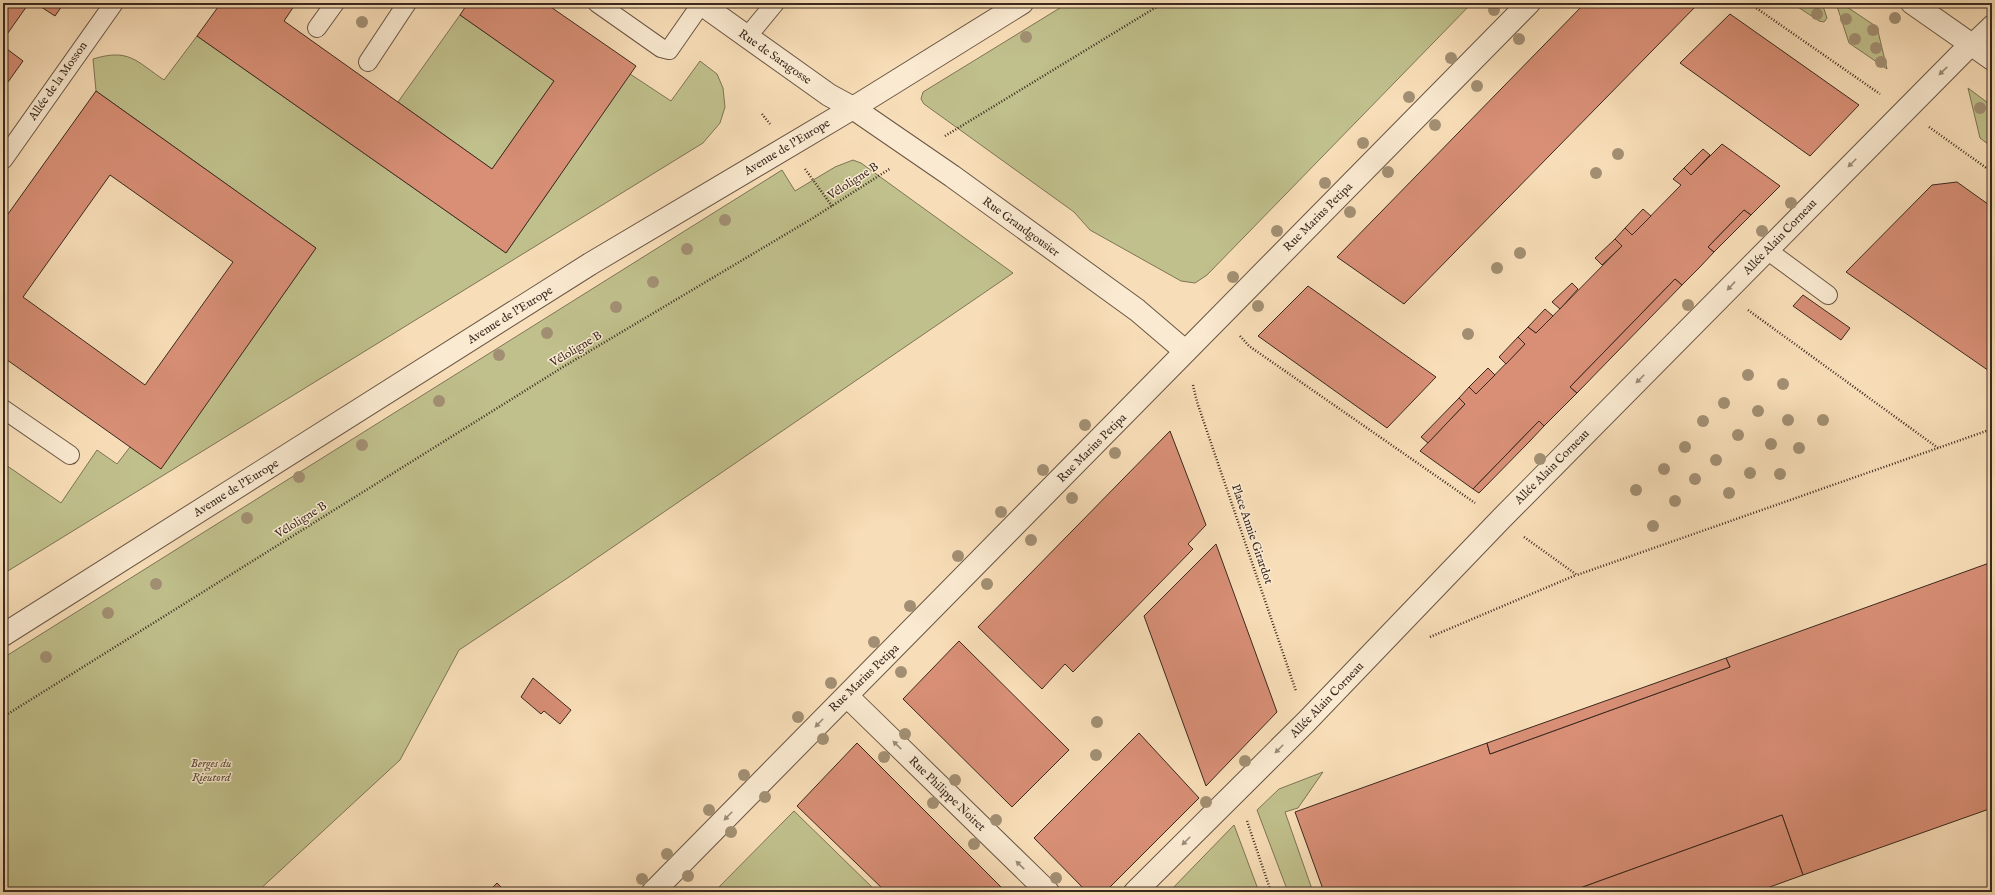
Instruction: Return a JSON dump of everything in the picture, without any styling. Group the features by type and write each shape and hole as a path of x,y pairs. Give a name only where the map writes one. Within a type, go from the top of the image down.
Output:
{"street":[{"name":"Rue de Saragosse","path":"700,3 829,95 853,108"},
{"name":"Avenue de l'Europe","path":"3,635 583,268 853,108 1022,3"},
{"name":"Rue Marius Petipa","path":"653,892 1529,3"},
{"path":"1912,3 1992,59"},
{"name":"Allée Alain Corneau","path":"1135,892 1306,722 1500,520 1904,110 1971,44"},
{"name":"Rue Grandgousier","path":"853,108 952,176 1138,310 1185,351"},
{"name":"Rue Philippe Noiret","path":"847,696 1048,892"}],"lane":[{"name":"Allée de la Mosson","path":"3,160 114,3"},
{"path":"317,28 335,3"},
{"path":"368,62 407,3"},
{"path":"597,3 661,48 669,50 700,3"},
{"path":"747,37 774,3"},
{"path":"1971,44 1992,24"},
{"path":"1767,250 1828,295"},
{"path":"3,409 70,455"}],"path":[{"name":"Véloligne B","path":"3,717 563,367 812,218 916,152 1030,85 1163,3"},
{"path":"1749,3 1992,172"},
{"path":"1725,293 1938,448"},
{"path":"1220,316 1249,346 1577,575"},
{"name":"Place Annie Girardot","path":"1185,351 1197,402 1306,722"},
{"path":"1425,639 1577,575 1992,429"},
{"path":"1245,815 1272,892"}],"green space":[{"path":"1068,3 1472,3 1207,275 1195,283 1181,281 1090,230 1074,212 924,104 921,99 923,92"},
{"path":"1792,3 1822,3 1827,18 1824,22 1819,21"},
{"path":"1836,3 1841,3 1877,27 1887,69 1849,43"},
{"path":"460,15 554,81 492,169 398,102"},
{"path":"197,36 506,253 630,74 671,101 700,61 717,74 723,88 725,107 720,123 703,143 3,574 3,463 61,503 97,450 117,464 130,447 161,468 316,248 96,91 93,59 115,55 132,58 164,80"},
{"path":"1968,88 1992,106 1992,147 1980,138"},
{"name":"Berges du Rieutord","path":"853,160 861,163 1013,273 569,577 459,650 400,760 257,892 3,892 3,658 782,170 795,191 835,167"},
{"path":"1323,772 1298,808 1285,812 1313,892 1288,892 1257,810 1279,789"},
{"path":"794,811 877,892 714,892"},
{"path":"1234,825 1259,892 1169,892"}],"building":[{"path":"3,3 29,3 3,40"},
{"path":"35,3 64,3 55,16"},
{"path":"221,3 296,3 284,21 492,169 554,81 460,15 468,3 545,3 636,66 506,253 197,36"},
{"path":"1585,3 1699,3 1404,304 1337,257"},
{"path":"1730,14 1859,105 1810,156 1680,63"},
{"path":"3,46 23,61 8,82 3,78"},
{"path":"96,91 316,248 161,469 3,357 3,221","holes":["110,175 233,262 145,385 23,297"]},
{"path":"1722,144 1780,186 1751,215 1744,210 1708,247 1714,252 1700,267 1682,285 1675,279 1570,387 1577,393 1544,426 1539,421 1473,489 1420,451 1465,404 1459,398 1469,387 1476,394 1525,344 1518,337 1528,327 1536,333 1622,246 1615,239 1625,228 1632,235 1681,185 1673,179 1684,168 1691,175"},
{"path":"1703,149 1710,155 1691,175 1684,168"},
{"path":"1957,182 1992,207 1992,373 1846,272 1932,185"},
{"path":"1643,209 1651,216 1632,235 1625,228"},
{"path":"1744,210 1751,215 1714,252 1708,247"},
{"path":"1615,239 1622,246 1602,265 1595,258"},
{"path":"1675,279 1682,285 1577,393 1570,387"},
{"path":"1572,283 1578,289 1560,309 1552,302"},
{"path":"1308,286 1436,377 1387,428 1258,336"},
{"path":"1803,295 1850,328 1841,340 1793,306"},
{"path":"1545,309 1553,316 1536,333 1528,327"},
{"path":"1518,337 1525,344 1506,364 1499,357"},
{"path":"1488,368 1495,375 1476,394 1469,387"},
{"path":"1459,398 1465,404 1428,443 1421,437"},
{"path":"1539,421 1544,426 1529,442 1479,493 1473,489"},
{"path":"1170,431 1206,525 1188,544 1193,549 1073,672 1065,664 1042,689 978,627"},
{"path":"1216,544 1277,712 1206,786 1144,616"},
{"path":"1992,562 1992,808 1803,875 1782,815 1569,892 1324,892 1295,812 1487,743 1490,754 1730,667 1726,658"},
{"path":"959,641 1069,750 1012,807 903,699"},
{"path":"1726,658 1730,667 1490,754 1487,743"},
{"path":"533,678 571,710 560,724 544,711 541,714 521,697"},
{"path":"1139,733 1199,798 1105,892 1087,892 1034,838"},
{"path":"857,743 1006,892 886,892 797,806"},
{"path":"1782,815 1803,875 1756,892 1569,892"},
{"path":"497,883 506,892 488,892"}]}
